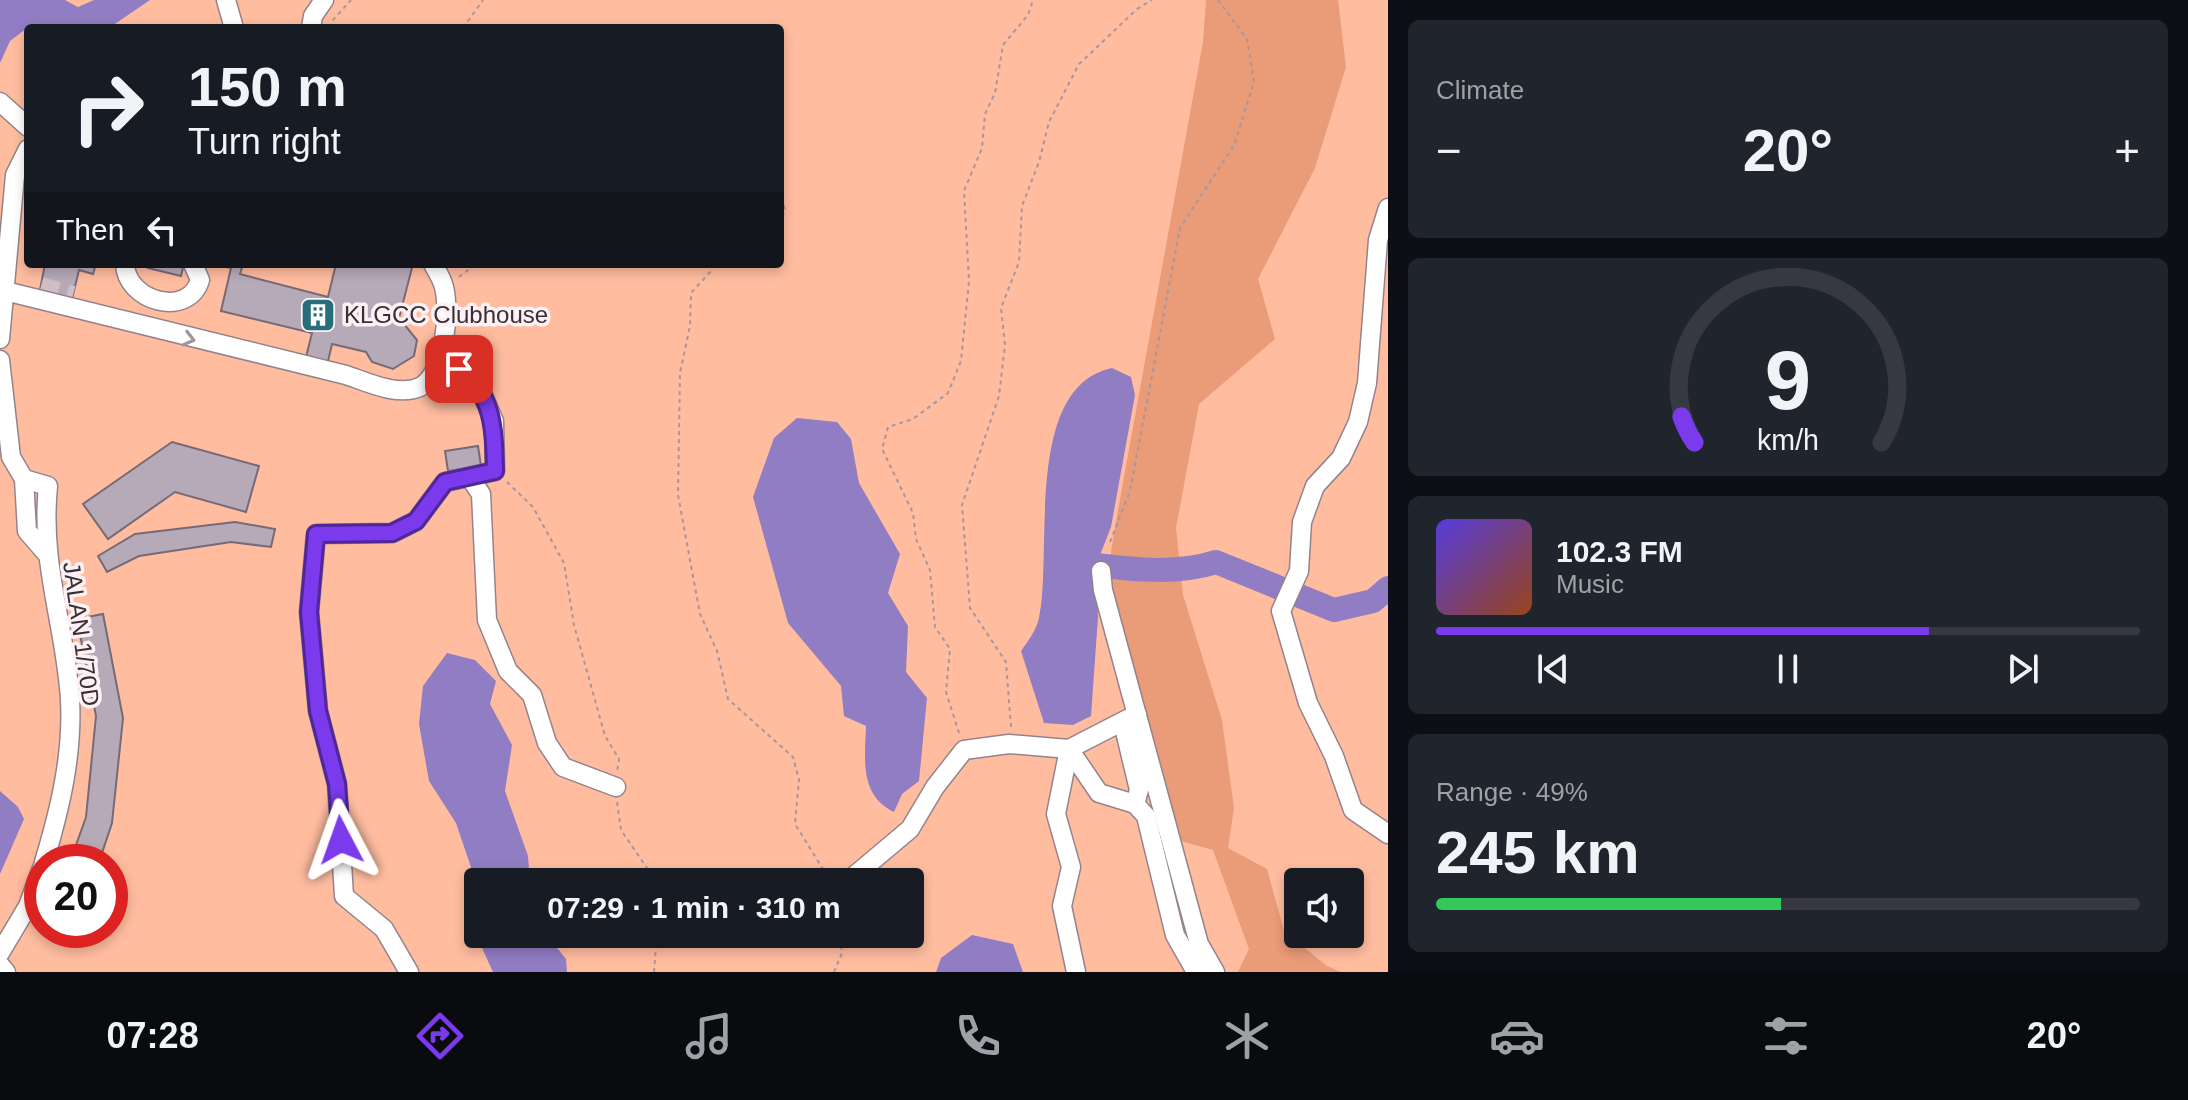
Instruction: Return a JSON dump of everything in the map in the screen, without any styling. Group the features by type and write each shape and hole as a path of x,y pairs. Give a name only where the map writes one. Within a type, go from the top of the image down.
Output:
{"street":[{"path":"226,0 233,24"},
{"path":"312,24 313,16 324,0"},
{"path":"0,102 24,123"},
{"path":"0,339 5,291 5,210 24,157"},
{"path":"1388,208 1378,240 1367,383 1358,422 1341,458 1315,486 1302,522 1299,571 1281,611 1308,703 1334,756 1353,810 1388,834"},
{"path":"126,268 129,283 143,295 168,302 191,297 200,280 195,268"},
{"path":"5,291 396,389 423,386 440,356 446,327 443,285 435,268"},
{"path":"25,296 41,286"},
{"path":"73,295 82,312"},
{"path":"148,328 156,300"},
{"path":"409,972 384,929 344,896 337,784 318,711 309,612 316,534 392,533 416,521 445,482 495,471 494,421 477,382 440,356"},
{"path":"0,360 11,457 24,479 27,531 46,553"},
{"path":"470,478 481,494 487,620 508,671 532,695 547,743 563,767 616,787"},
{"path":"24,479 48,486 46,553"},
{"name":"JALAN 1/70D","path":"46,553 70,699 61,806 49,844"},
{"path":"1101,571 1130,719 1139,790 1135,804"},
{"path":"864,868 910,829 935,787 964,750 1009,744 1069,749 1130,719"},
{"path":"1130,719 1199,944 1215,972"},
{"path":"1069,749 1099,793 1135,804 1146,816 1175,935 1196,972"},
{"path":"1069,749 1056,814 1071,867 1062,906 1076,972"},
{"path":"0,953 24,913"},
{"path":"0,965 6,972"}],"path":[{"path":"332,24 351,0"},
{"path":"466,24 483,0"},
{"path":"964,750 946,692 950,649 935,627 930,570 916,539 913,513 882,449 888,427 913,419 948,393 961,361 969,281 964,191 982,148 985,114 995,93 1003,45 1028,15 1033,0"},
{"path":"1009,744 1013,714 1006,662 970,608 962,505 999,396 1005,345 1001,308 1019,262 1022,206 1039,162 1049,122 1079,64 1137,9 1152,0"},
{"path":"1110,542 1130,491 1180,228 1234,145 1254,82 1247,39 1218,0"},
{"path":"443,285 470,268"},
{"path":"711,268 691,293 690,326 680,373 678,495 700,614 717,651 728,699 793,757 799,780 795,824 822,868"},
{"path":"495,471 533,507 564,563 574,625 601,722 619,759 616,787 621,830 647,868"},
{"path":"654,972 656,948"},
{"path":"834,972 841,948"}],"shaded area":[{"path":"0,0 1388,0 1388,972 12,972 0,961"},
{"path":"0,0 65,0 78,7 94,0 150,0 115,24 24,24 24,30 10,41 0,63"},
{"path":"1206,0 1338,0 1346,67 1315,168 1258,279 1275,339 1199,404 1176,528 1183,595 1222,720 1234,808 1228,848 1267,869 1284,931 1284,948 1305,948 1327,966 1341,972 1238,972 1249,949 1213,850 1159,835 1119,669 1111,602 1112,548 1203,42"},
{"path":"1112,368 1131,377 1135,395 1111,527 1096,565 1098,617 1091,716 1073,725 1044,723 1021,651 1039,618 1047,475 1053,438 1065,406 1084,381"},
{"path":"797,418 837,422 851,439 859,483 900,554 888,593 908,626 906,672 927,698 919,781 902,794 894,812 883,805 869,786 865,763 866,726 844,716 841,686 788,623 753,497 774,438"},
{"path":"447,653 475,660 496,681 490,704 512,745 505,791 528,856 529,868 471,868 456,823 429,781 419,724 423,686"},
{"path":"0,791 18,807 24,819 0,874"},
{"path":"972,935 1013,944 1023,972 936,972 941,958"},
{"path":"482,948 557,948 566,959 567,972 493,972"}],"building":[{"path":"44,268 95,268 93,274 79,270 71,303 39,295"},
{"path":"148,268 183,268 181,276"},
{"name":"KLGCC Clubhouse","path":"231,268 242,268 240,274 328,297 335,268 412,268 399,318 417,340 414,356 393,369 372,362 366,352 332,344 326,370 304,365 312,333 221,311"},
{"path":"172,442 259,466 246,512 175,492 108,539 83,504"},
{"path":"478,446 481,466 448,471 445,451"},
{"path":"235,522 275,529 271,547 231,542 139,556 107,572 98,556 135,534"},
{"path":"103,614 123,718 112,823 105,844 76,844 86,817 96,716 77,619"}],"waterway":[{"path":"1096,565 1172,570 1216,562 1334,610 1373,601 1388,588"}],"tunnel":[{"path":"41,286 73,295"}],"place":[{"name":"KLGCC Clubhouse","path":"318,315"}],"route":[{"path":"341,840 337,784 318,711 309,612 316,534 366,536 392,533 416,521 445,482 495,471 494,421 477,382 459,369"}]}
